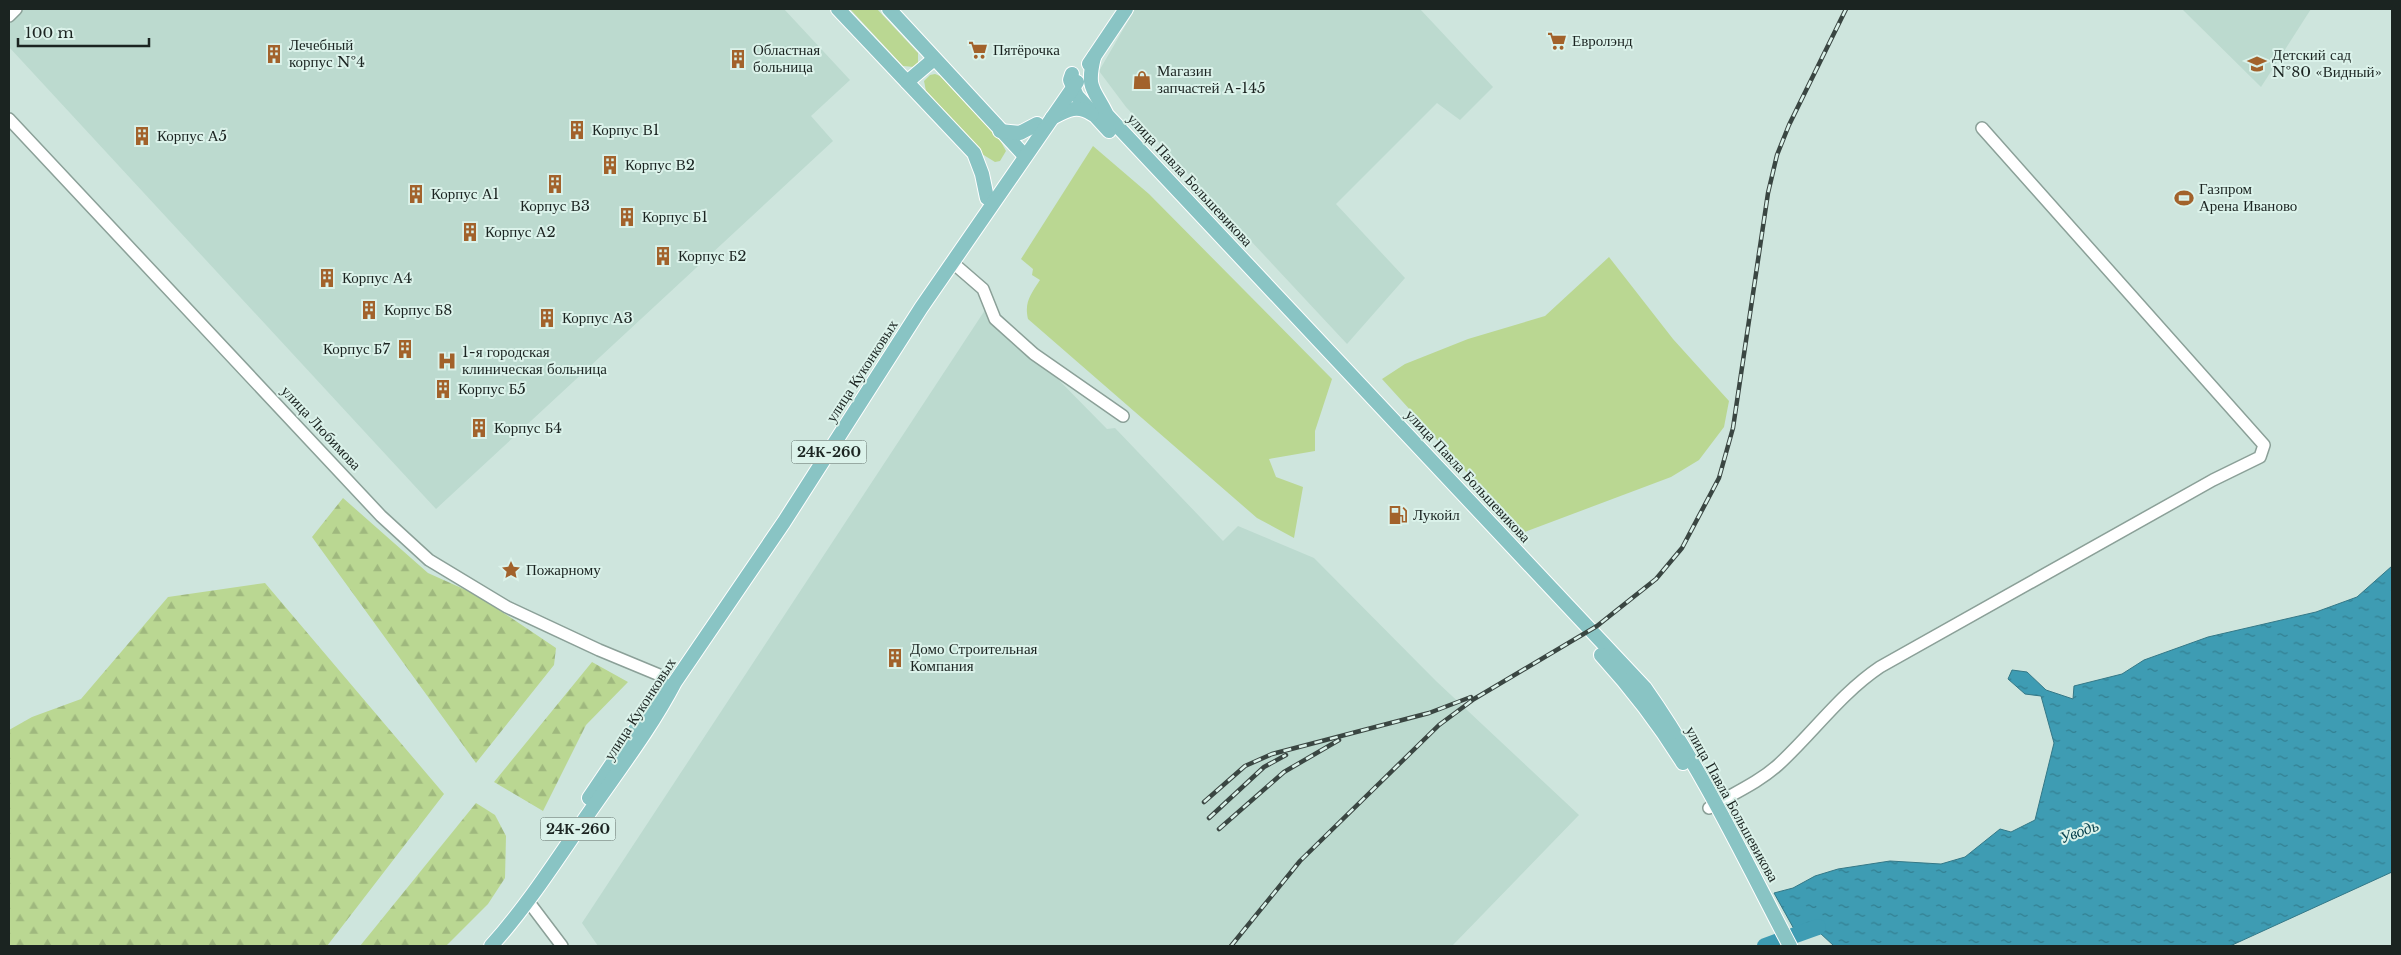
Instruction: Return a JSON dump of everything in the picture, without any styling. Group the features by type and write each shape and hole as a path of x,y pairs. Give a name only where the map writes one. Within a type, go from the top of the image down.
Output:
{"main road":[{"path":"838,9 974,153 982,174 987,198"},
{"path":"889,9 1022,153"},
{"name":"улица Куконковых","path":"1043,122 1050,105 1115,9"},
{"name":"улица Куконковых","path":"672,681 728,607 921,308 953,263 1022,153 1043,122 1072,89 1126,9"},
{"name":"улица Павла Большевикова","path":"1094,57 1090,77 1092,92 1103,117 1638,696 1659,724 1713,806 1760,897 1790,946"},
{"path":"907,82 934,58"},
{"path":"1072,74 1070,80 1072,89"},
{"path":"1050,105 1059,95 1072,89 1084,94 1103,117"},
{"path":"1000,131 1020,133 1076,108 1082,108 1103,117"},
{"name":"улица Куконковых","path":"525,899 623,768 660,710 672,681 891,348 910,310 987,198 1022,153"},
{"path":"1760,897 1782,946"},
{"name":"24К-260","path":"484,946 525,899"},
{"name":"24К-260","path":"491,946 525,899"}],"street":[{"path":"9,16 16,9"},
{"name":"улица Любимова","path":"9,119 381,516 430,560 507,607 599,650 672,681"},
{"path":"1713,806 1759,780 1778,765 1845,693 1880,667 2213,480 2260,457 2264,450 2264,445 1982,128"},
{"path":"953,263 983,289 995,319 1034,354 1123,416"},
{"path":"525,899 562,946"}],"shaded area":[{"path":"9,9 784,9 850,80 811,116 833,141 436,509 9,47"},
{"path":"1135,9 1420,9 1493,87 1460,120 1437,103 1336,204 1405,278 1347,344 1126,107 1099,71"},
{"name":"Детский сад №80 «Видный»","path":"2182,9 2311,9 2261,87"},
{"path":"987,307 1107,429 1115,428 1223,541 1238,526 1314,558 1436,681 1579,815 1452,946 598,946 582,923"}],"green space":[{"path":"850,9 877,9 918,53 918,64 914,67 903,66"},
{"path":"930,75 940,76 1000,140 1006,151 1000,161 995,162 982,154 926,91 924,81"},
{"path":"1093,146 1149,194 1332,379 1315,431 1315,451 1269,459 1276,477 1303,487 1294,538 1257,518 1028,319 1028,303 1031,294 1040,280 1032,275 1033,269 1021,259"},
{"path":"1609,257 1673,339 1729,401 1724,427 1699,460 1671,477 1522,533 1382,379 1405,364 1468,339 1545,316"},
{"path":"343,498 428,573 477,595 556,648 554,665 476,763 312,537"},
{"path":"265,583 444,794 327,946 9,946 9,730 32,717 81,699 168,597"},
{"path":"592,662 628,682 586,725 543,811 494,782"},
{"path":"476,803 495,815 506,836 505,878 488,904 446,946 360,946"}],"water":[{"path":"2392,566 2392,872 2230,946 1834,946 1820,933 1799,938 1774,893 1793,888 1815,876 1838,869 1890,861 1941,864 1965,857 2000,829 2011,832 2035,820 2054,743 2041,696 2025,694 2008,679 2012,670 2027,672 2046,690 2073,699 2074,686 2122,674 2144,660 2208,637 2316,612 2357,597"}],"waterway":[{"name":"Уводь","path":"1765,946 1818,927"}],"railway":[{"path":"1231,946 1300,861 1439,725 1474,699 1597,626 1656,579 1682,548 1719,478 1733,428 1768,193 1777,155 1789,125 1846,9"},
{"path":"1204,802 1245,766 1272,754 1429,713 1471,697"},
{"path":"1219,829 1284,772 1339,740"},
{"path":"1209,818 1264,767 1286,755"}],"place":[{"name":"Евролэнд","path":"1557,41"},
{"name":"Пятёрочка","path":"978,50"},
{"name":"Лечебный корпус №4","path":"274,54"},
{"name":"Областная больница","path":"738,59"},
{"name":"Детский сад №80 «Видный»","path":"2257,64"},
{"name":"Магазин запчастей А-145","path":"1142,80"},
{"name":"Корпус В1","path":"577,130"},
{"name":"Корпус А5","path":"142,136"},
{"name":"Корпус В2","path":"610,165"},
{"name":"Корпус В3","path":"555,184"},
{"name":"Корпус А1","path":"416,194"},
{"name":"Газпром Арена Иваново","path":"2184,198"},
{"name":"Корпус Б1","path":"627,217"},
{"name":"Корпус А2","path":"470,232"},
{"name":"Корпус Б2","path":"663,256"},
{"name":"Корпус А4","path":"327,278"},
{"name":"Корпус Б8","path":"369,310"},
{"name":"Корпус А3","path":"547,318"},
{"name":"Корпус Б7","path":"405,349"},
{"name":"1-я городская клиническая больница","path":"447,361"},
{"name":"Корпус Б5","path":"443,389"},
{"name":"Корпус Б4","path":"479,428"},
{"name":"Лукойл","path":"1398,515"},
{"name":"Пожарному","path":"511,570"},
{"name":"Домо Строительная Компания","path":"895,658"}]}
